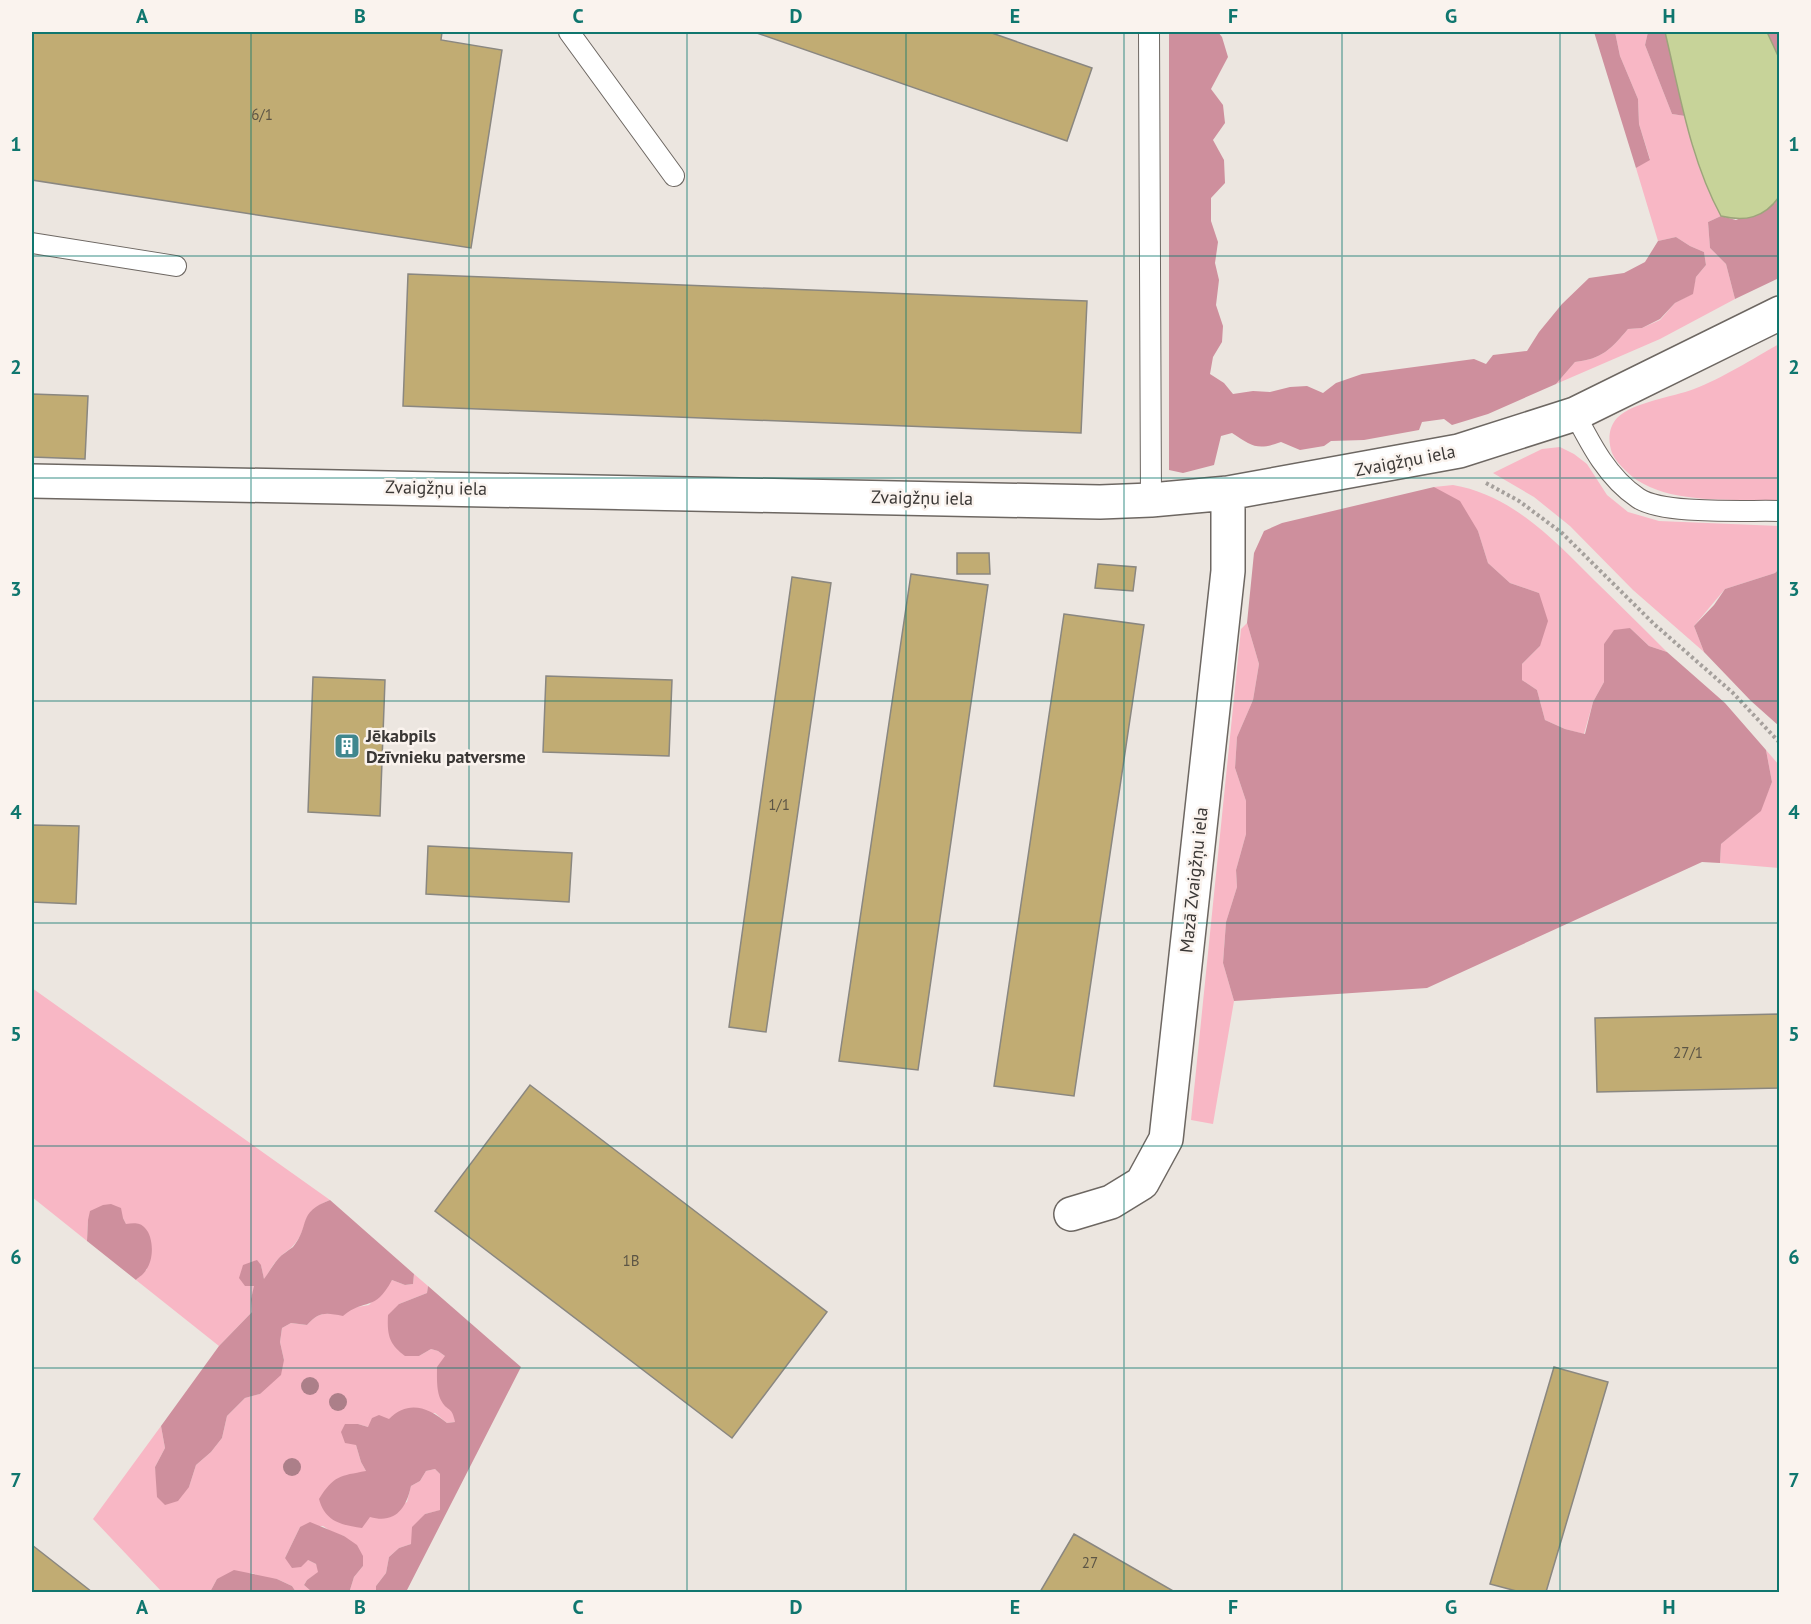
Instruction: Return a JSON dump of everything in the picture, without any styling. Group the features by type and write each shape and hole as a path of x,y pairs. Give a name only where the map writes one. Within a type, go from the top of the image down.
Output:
{"street":[{"name":"Zvaigžņu iela","path":"32,481 1100,502 1228,493 1459,451 1575,414 1779,313"},
{"name":"Mazā Zvaigžņu iela","path":"1071,1214 1111,1202 1142,1183 1166,1139 1228,571 1228,493"}],"lane":[{"path":"569,32 674,176"},
{"path":"1149,32 1151,500"},
{"path":"32,243 176,266"},
{"path":"1575,414 1593,448 1615,478 1646,502 1666,508 1779,511"}],"path":[{"path":"1425,457 1477,478 1509,495 1562,533 1654,624 1733,693 1779,743"}],"shaded area":[{"path":"1169,32 1218,32 1222,37 1228,57 1211,89 1223,105 1225,123 1213,140 1224,160 1225,183 1211,198 1211,221 1218,242 1215,263 1219,280 1216,305 1223,326 1222,342 1213,357 1210,374 1224,383 1233,394 1253,391 1270,392 1307,386 1323,393 1336,383 1362,374 1474,359 1486,364 1493,355 1527,351 1562,304 1589,278 1624,273 1645,262 1658,241 1676,237 1704,252 1706,265 1696,277 1693,294 1675,303 1660,319 1642,328 1628,329 1599,356 1575,362 1556,384 1488,414 1452,425 1444,419 1422,422 1419,430 1364,440 1331,441 1324,446 1300,450 1281,442 1255,446 1232,433 1221,436 1214,465 1183,473 1169,470"},
{"path":"1594,32 1615,32 1620,56 1638,99 1639,124 1650,160 1636,168"},
{"path":"1615,32 1648,32 1645,45 1672,114 1685,116 1699,167 1721,216 1708,222 1710,248 1726,264 1735,299 1660,339 1556,384 1575,362 1599,356 1628,329 1642,328 1660,320 1675,303 1692,294 1696,277 1706,265 1704,252 1676,237 1658,241 1636,168 1650,159 1639,124 1638,99 1620,56"},
{"path":"1648,32 1665,32 1685,116 1672,114 1645,45"},
{"path":"1665,32 1767,32 1779,58 1779,197 1760,214 1738,219 1721,216 1701,172 1694,149"},
{"path":"1767,32 1779,32 1779,58"},
{"path":"1779,197 1779,278 1735,299 1726,264 1710,248 1708,222 1721,216 1736,220 1774,204"},
{"path":"1779,344 1779,500 1719,500 1677,495 1640,482 1616,460 1609,439 1614,422 1624,412 1704,385"},
{"path":"1560,447 1587,464 1607,495 1628,512 1659,521 1779,526 1779,569 1775,573 1725,589 1694,626 1704,652 1633,590 1570,526 1534,497 1493,473 1542,449"},
{"path":"1453,485 1494,498 1531,521 1564,550 1667,652 1649,646 1630,628 1604,644 1604,682 1593,702 1584,734 1545,720 1537,690 1522,680 1522,664 1540,646 1539,593 1510,583 1488,563 1478,531 1434,487"},
{"path":"1434,487 1460,501 1478,531 1488,563 1510,583 1539,593 1548,621 1540,646 1522,664 1522,680 1537,690 1545,720 1565,729 1585,734 1593,702 1604,682 1604,644 1614,630 1630,628 1649,646 1667,652 1725,703 1766,750 1772,782 1761,811 1721,844 1720,863 1702,862 1427,988 1234,1001 1223,963 1226,922 1237,887 1236,870 1246,834 1246,801 1235,768 1237,737 1253,700 1259,664 1247,623 1254,553 1264,531 1282,523"},
{"path":"1779,569 1779,726 1751,701 1704,652 1694,626 1714,605 1725,589 1775,573"},
{"path":"1247,623 1259,664 1253,700 1237,737 1235,768 1246,801 1246,834 1236,870 1237,887 1226,922 1223,963 1234,1001 1213,1124 1191,1120 1241,629"},
{"path":"1766,750 1779,765 1779,868 1720,863 1721,844 1760,811 1772,782"},
{"path":"32,988 330,1200 319,1205 308,1215 298,1240 276,1261 264,1280 261,1265 251,1299 252,1312 219,1346 136,1280 147,1269 123,1218 88,1220 87,1241 32,1197"},
{"path":"330,1200 414,1274 413,1284 405,1285 392,1280 375,1301 351,1310 343,1316 324,1314 316,1317 307,1325 291,1323 282,1328 280,1342 284,1360 281,1375 260,1394 245,1398 227,1416 222,1438 196,1465 189,1487 178,1501 165,1505 157,1497 155,1467 165,1448 161,1426 219,1346 252,1312 251,1299 254,1286 245,1286 239,1278 243,1265 257,1260 261,1265 264,1279 278,1259 293,1247 312,1210"},
{"path":"111,1204 121,1208 126,1224 141,1225 150,1237 152,1249 149,1266 136,1280 87,1241 90,1211"},
{"path":"414,1274 428,1286 427,1293 399,1304 419,1356 431,1349 445,1356 455,1422 447,1423 435,1413 389,1420 368,1427 358,1424 356,1445 366,1471 370,1517 407,1502 411,1486 420,1481 426,1471 435,1469 440,1474 441,1510 425,1514 411,1544 399,1548 389,1557 386,1573 376,1586 376,1592 351,1592 354,1577 363,1566 344,1536 333,1533 323,1526 300,1527 285,1558 308,1560 316,1564 319,1572 307,1580 304,1585 312,1592 296,1592 292,1586 277,1579 263,1578 252,1573 217,1579 210,1592 162,1592 93,1519 161,1426 165,1448 155,1467 157,1480 189,1487 196,1465 222,1438 227,1416 245,1398 260,1394 284,1360 280,1342 282,1328 291,1323 307,1325 320,1315 343,1315 352,1308 369,1305 392,1280 405,1285 413,1284"},
{"path":"428,1286 521,1367 406,1592 376,1592 376,1586 386,1573 389,1557 399,1548 411,1544 412,1527 425,1514 440,1510 440,1474 435,1469 426,1471 420,1481 411,1486 406,1502 398,1513 379,1519 370,1517 362,1528 335,1521 325,1513 319,1499 329,1485 338,1478 366,1471 356,1445 345,1443 341,1432 345,1424 368,1427 372,1418 379,1415 389,1419 403,1409 411,1408 433,1413 447,1423 455,1422 451,1411 442,1402 438,1390 437,1367 445,1356 431,1349 419,1356 405,1356 392,1343 389,1334 388,1315 399,1304 427,1293"},
{"path":"310,1522 344,1536 357,1545 363,1556 363,1566 354,1577 351,1592 312,1592 304,1585 318,1572 316,1564 308,1560 301,1567 292,1568 285,1558 300,1527"},
{"path":"234,1570 277,1579 292,1586 296,1592 210,1592 217,1579"}],"building":[{"path":"32,32 442,32 441,40 502,50 471,248 32,180"},
{"path":"754,32 989,32 1092,68 1067,141"},
{"path":"408,274 1087,301 1081,433 403,406"},
{"path":"32,394 88,396 85,459 32,457"},
{"path":"957,553 989,553 990,574 957,574"},
{"path":"1098,564 1136,567 1133,591 1095,588"},
{"path":"911,574 988,585 918,1070 839,1061"},
{"path":"792,577 831,583 766,1032 729,1027"},
{"path":"1064,614 1144,625 1074,1096 994,1086"},
{"path":"546,676 672,680 669,756 543,752"},
{"name":"Jēkabpils Dzīvnieku patversme","path":"313,677 385,680 380,816 308,812"},
{"path":"32,825 79,826 76,904 32,902"},
{"path":"428,846 572,853 569,902 426,894"},
{"path":"1780,1014 1780,1088 1597,1092 1595,1018"},
{"path":"530,1085 827,1312 732,1438 435,1211"},
{"path":"1554,1367 1608,1382 1546,1592 1520,1592 1490,1584"},
{"path":"1074,1534 1175,1592 1040,1592"},
{"path":"32,1545 92,1592 32,1592"}],"place":[{"name":"Jēkabpils Dzīvnieku patversme","path":"347,746"}]}
